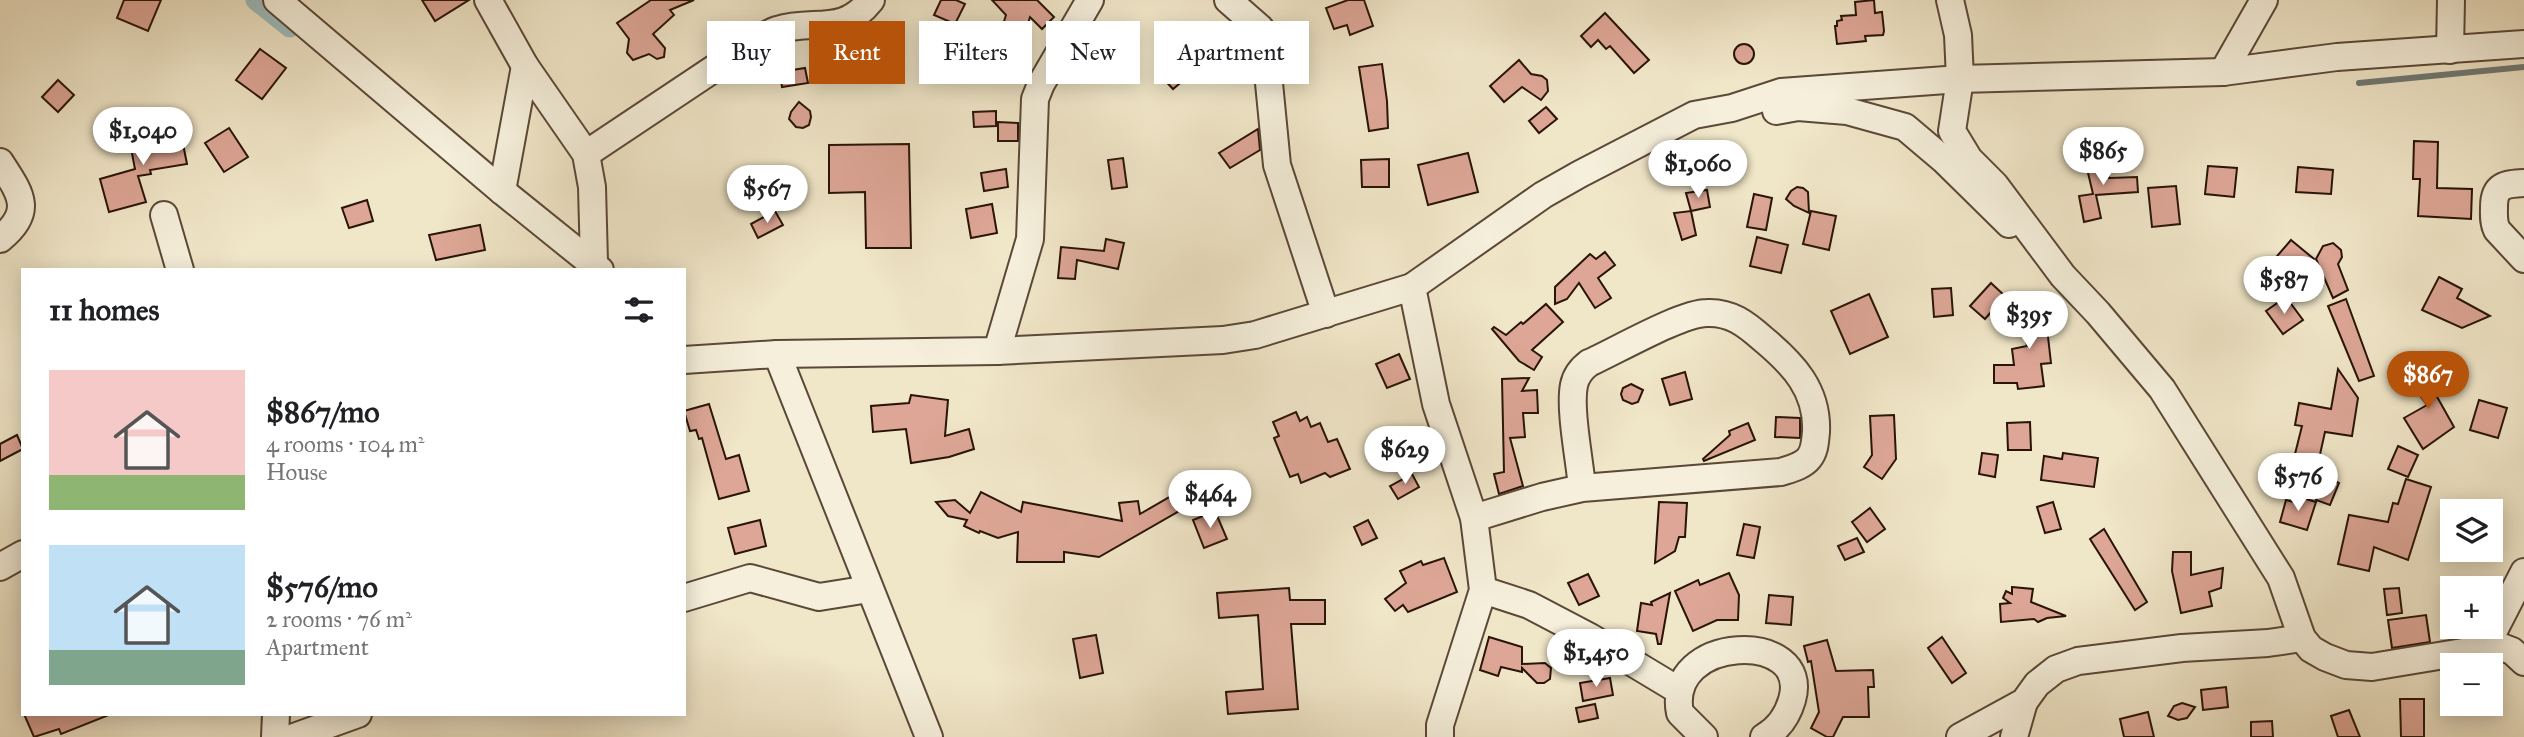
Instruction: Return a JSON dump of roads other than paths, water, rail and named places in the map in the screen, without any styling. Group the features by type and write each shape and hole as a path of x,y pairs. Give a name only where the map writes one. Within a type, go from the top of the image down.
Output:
{"street":[{"path":"277,0 502,191 597,266"},
{"path":"488,0 526,66 586,154 592,187 597,266"},
{"path":"586,154 757,40 777,30 843,22 858,14 871,0"},
{"path":"997,351 1030,239 1035,99 1090,0"},
{"path":"1228,0 1260,28 1265,42 1277,165 1326,314"},
{"path":"1950,0 1958,34 1960,79 1952,131 1969,159 1996,185 2063,276"},
{"path":"2223,72 2264,0"},
{"path":"2450,50 2451,0"},
{"path":"686,360 777,354 997,351 1223,340 1255,335 1412,287 1543,195 1678,123 1694,115 1732,108 1781,92 1960,79 2223,72 2337,57 2524,44"},
{"path":"502,191 526,66"},
{"path":"1678,123 1798,107 1847,111 1905,127 1944,160 2063,276 2162,389 2281,578 2302,638 2311,649 2346,665 2372,667 2499,646 2512,651 2524,662"},
{"path":"0,162 20,194 21,216 12,230 0,239"},
{"path":"2524,183 2500,187 2494,196 2494,224 2524,259"},
{"path":"164,215 179,268"},
{"path":"1412,287 1436,404 1474,518 1483,590 1440,725 1440,737"},
{"path":"1474,518 1542,497 1583,488 1781,472 1799,466 1809,458 1815,445 1817,418 1812,399 1790,361 1744,322 1726,315 1706,313 1688,316 1589,363 1578,372 1574,385 1574,406 1583,488"},
{"path":"777,354 929,737"},
{"path":"0,567 21,555"},
{"path":"2485,648 2524,572"},
{"path":"686,596 750,578 819,597 869,589"},
{"path":"1483,590 1529,606 1566,624 1678,690"},
{"path":"2014,737 2024,702 2037,684 2056,669 2078,661 2182,648 2268,643 2302,638"},
{"path":"1704,737 1680,713 1678,690 1686,677 1703,662 1723,651 1742,649 1775,657 1786,665 1792,677 1794,689 1791,703 1777,730 1764,737"},
{"path":"1960,737 2024,702"},
{"path":"275,737 276,716"},
{"path":"294,737 352,716"}],"waterway":[{"path":"256,0 290,27"},
{"path":"2359,83 2524,67"}]}
